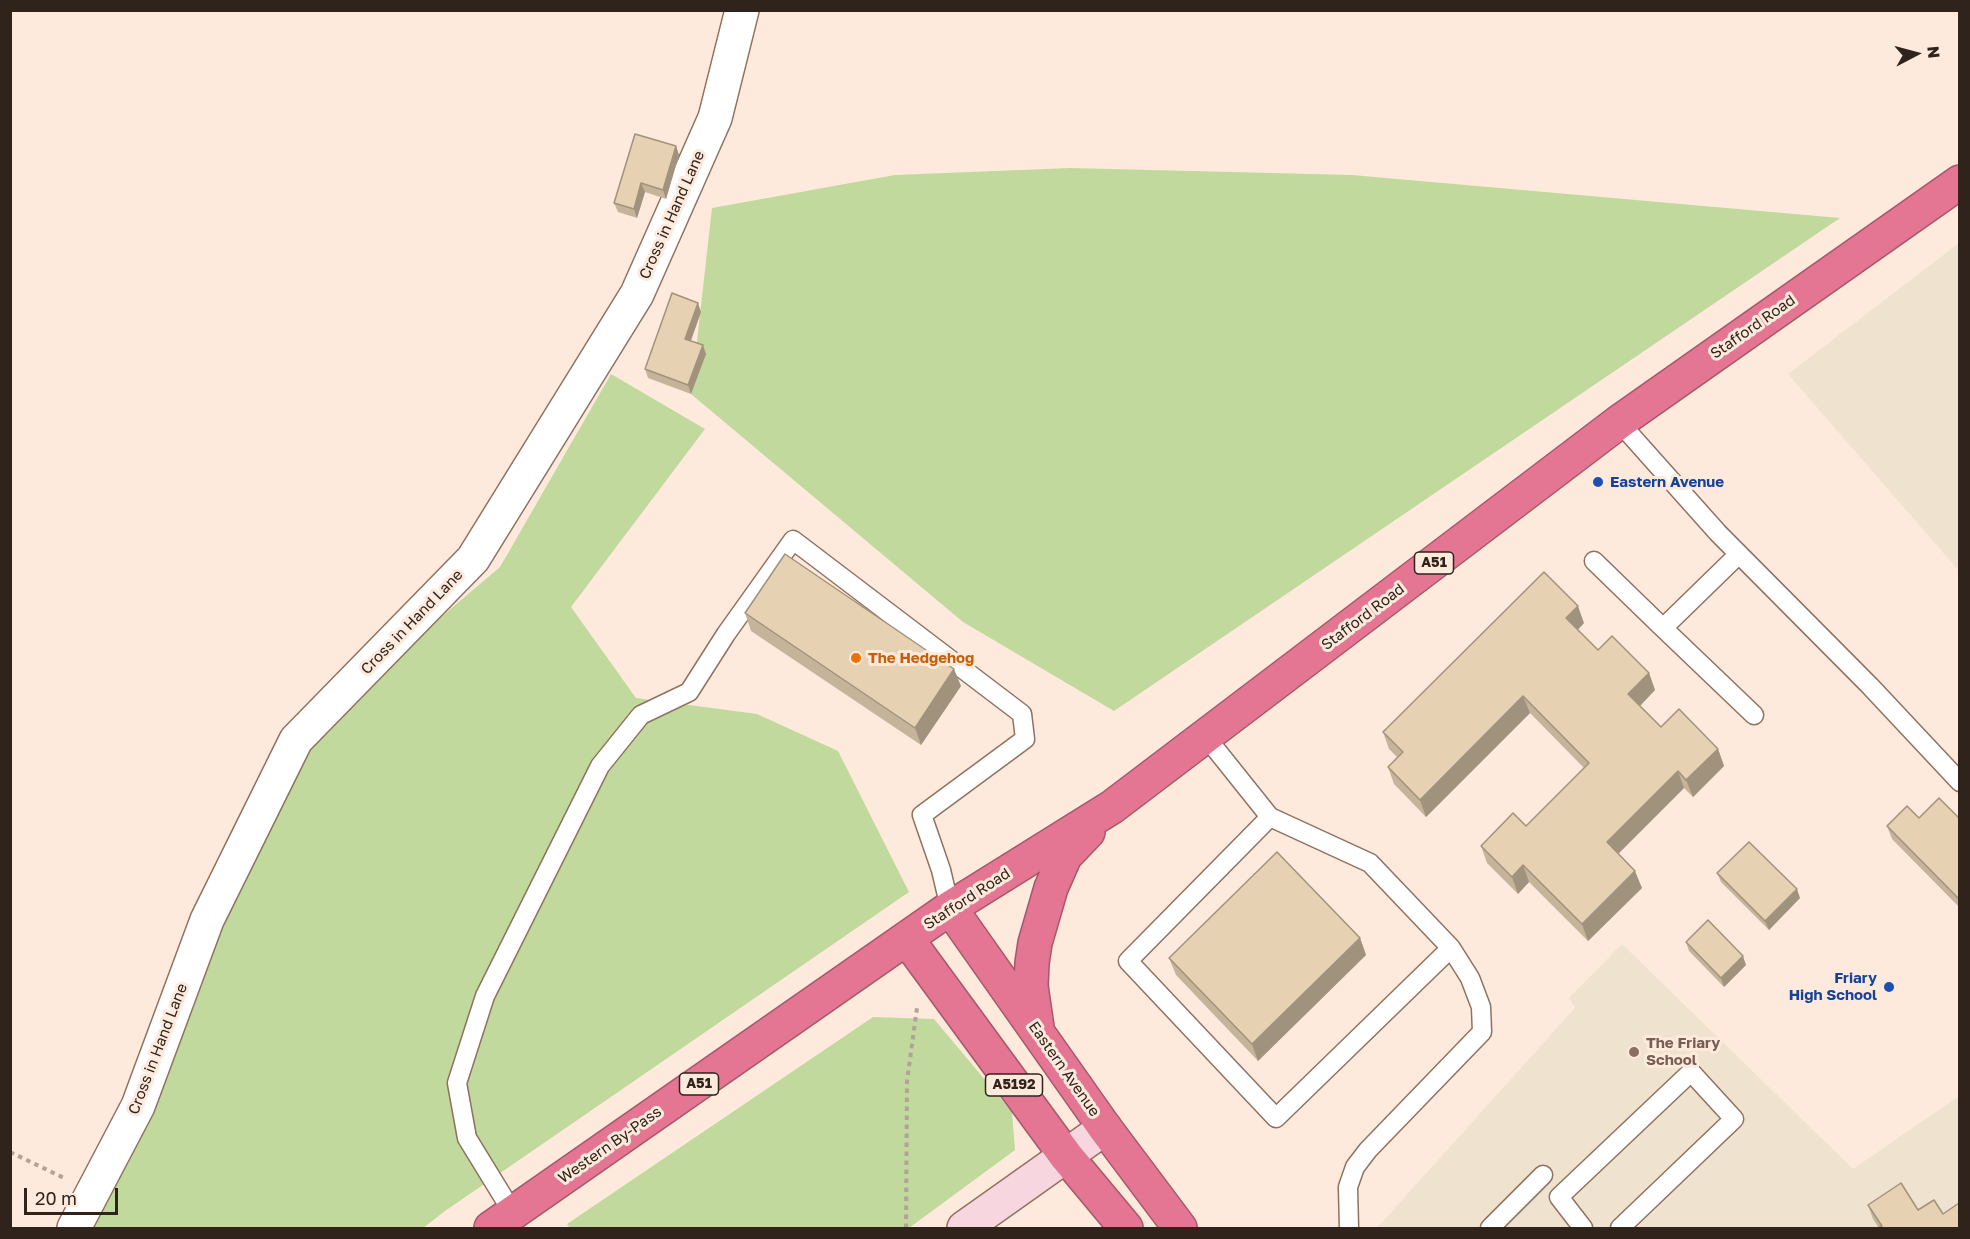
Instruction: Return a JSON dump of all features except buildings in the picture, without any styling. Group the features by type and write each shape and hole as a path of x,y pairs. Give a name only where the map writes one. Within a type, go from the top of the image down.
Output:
{"highway":[{"name":"Stafford Road","path":"907,939 950,908 1112,807 1618,422 1959,182"},
{"path":"1038,1032 1033,1010 1032,963 1035,943 1051,888 1065,856 1112,807"},
{"name":"Eastern Avenue","path":"950,908 1105,1128 1180,1228"},
{"name":"A5192","path":"907,939 1066,1156 1126,1228"},
{"name":"Western By-Pass","path":"502,1221 801,1010 907,939"}],"street":[{"name":"Cross in Hand Lane","path":"74,1228 138,1106 207,920 296,740 473,559 637,294 715,118 742,10"},
{"path":"964,1228 1105,1128"}],"lane":[{"path":"1618,422 1739,554 1870,686 1959,782"},
{"path":"502,1221 467,1138 457,1083 485,996 600,766 641,715 689,692 726,634 793,540 1022,714 1025,739 922,814 941,870 950,908"},
{"path":"1663,628 1739,554"},
{"path":"1594,561 1754,715"},
{"path":"1206,736 1270,817 1371,863 1451,948 1470,978 1481,1007 1482,1032 1368,1150 1355,1167 1348,1187 1349,1228"},
{"path":"1270,817 1128,961 1276,1118 1451,948"},
{"path":"1583,1228 1559,1197 1691,1072 1734,1119 1620,1228"},
{"path":"1490,1228 1542,1175"}],"path":[{"path":"906,1228 907,1081 917,1002"},
{"path":"10,1152 92,1192"}],"shaded area":[{"path":"1959,243 1959,571 1788,374"},
{"name":"The Friary School","path":"1622,944 1853,1169 1959,1096 1959,1228 1377,1228 1575,1008 1569,998"}],"green space":[{"path":"1070,168 1352,175 1840,218 1114,711 963,622 691,394 712,208 895,175"},
{"path":"611,374 705,429 571,607 636,698 757,714 838,751 909,892 423,1228 67,1228 296,740 500,567"},
{"path":"873,1017 934,1019 1012,1112 1015,1150 909,1228 570,1228 567,1224"}],"place":[{"name":"Eastern Avenue","path":"1598,482"},
{"name":"The Hedgehog","path":"856,658"},
{"name":"Friary High School","path":"1889,987"},
{"name":"The Friary School","path":"1634,1052"}]}
